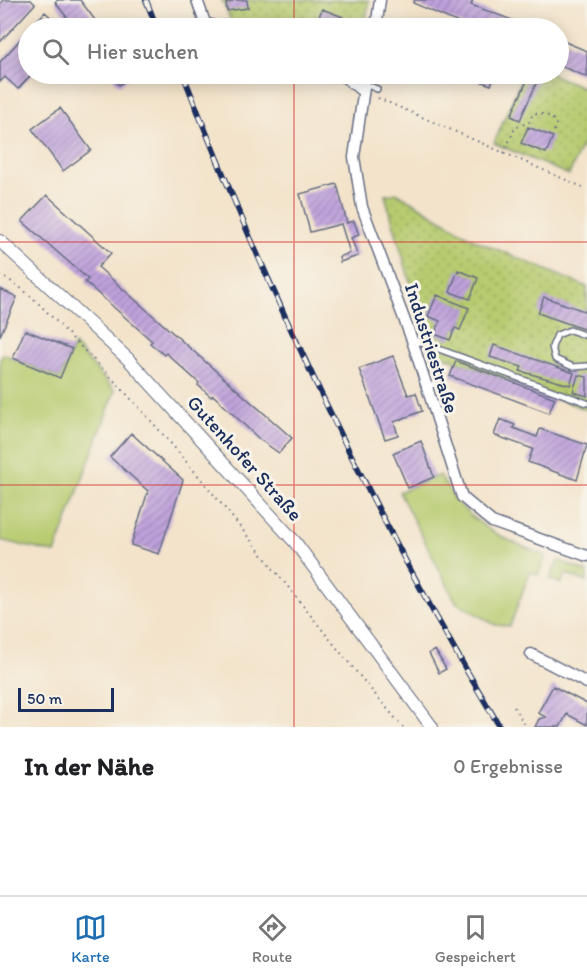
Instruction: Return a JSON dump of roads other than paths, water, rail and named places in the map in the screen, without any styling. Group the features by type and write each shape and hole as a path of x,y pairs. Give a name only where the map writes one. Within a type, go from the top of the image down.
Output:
{"street":[{"path":"197,0 204,18"},
{"path":"377,18 380,0"},
{"name":"Industriestraße","path":"364,84 354,157 363,207 411,340 462,496 492,522 587,556"},
{"name":"Gutenhofer Straße","path":"0,241 128,359 295,542 432,727"},
{"path":"531,654 587,683"}],"lane":[{"path":"366,84 377,89"},
{"path":"587,336 570,330 557,335 552,347 555,359 573,367 587,366"},
{"path":"411,340 587,403"},
{"path":"426,386 442,383"}],"railway":[{"path":"146,0 153,18"},
{"path":"187,84 252,242 327,407 410,569 500,727"}]}
